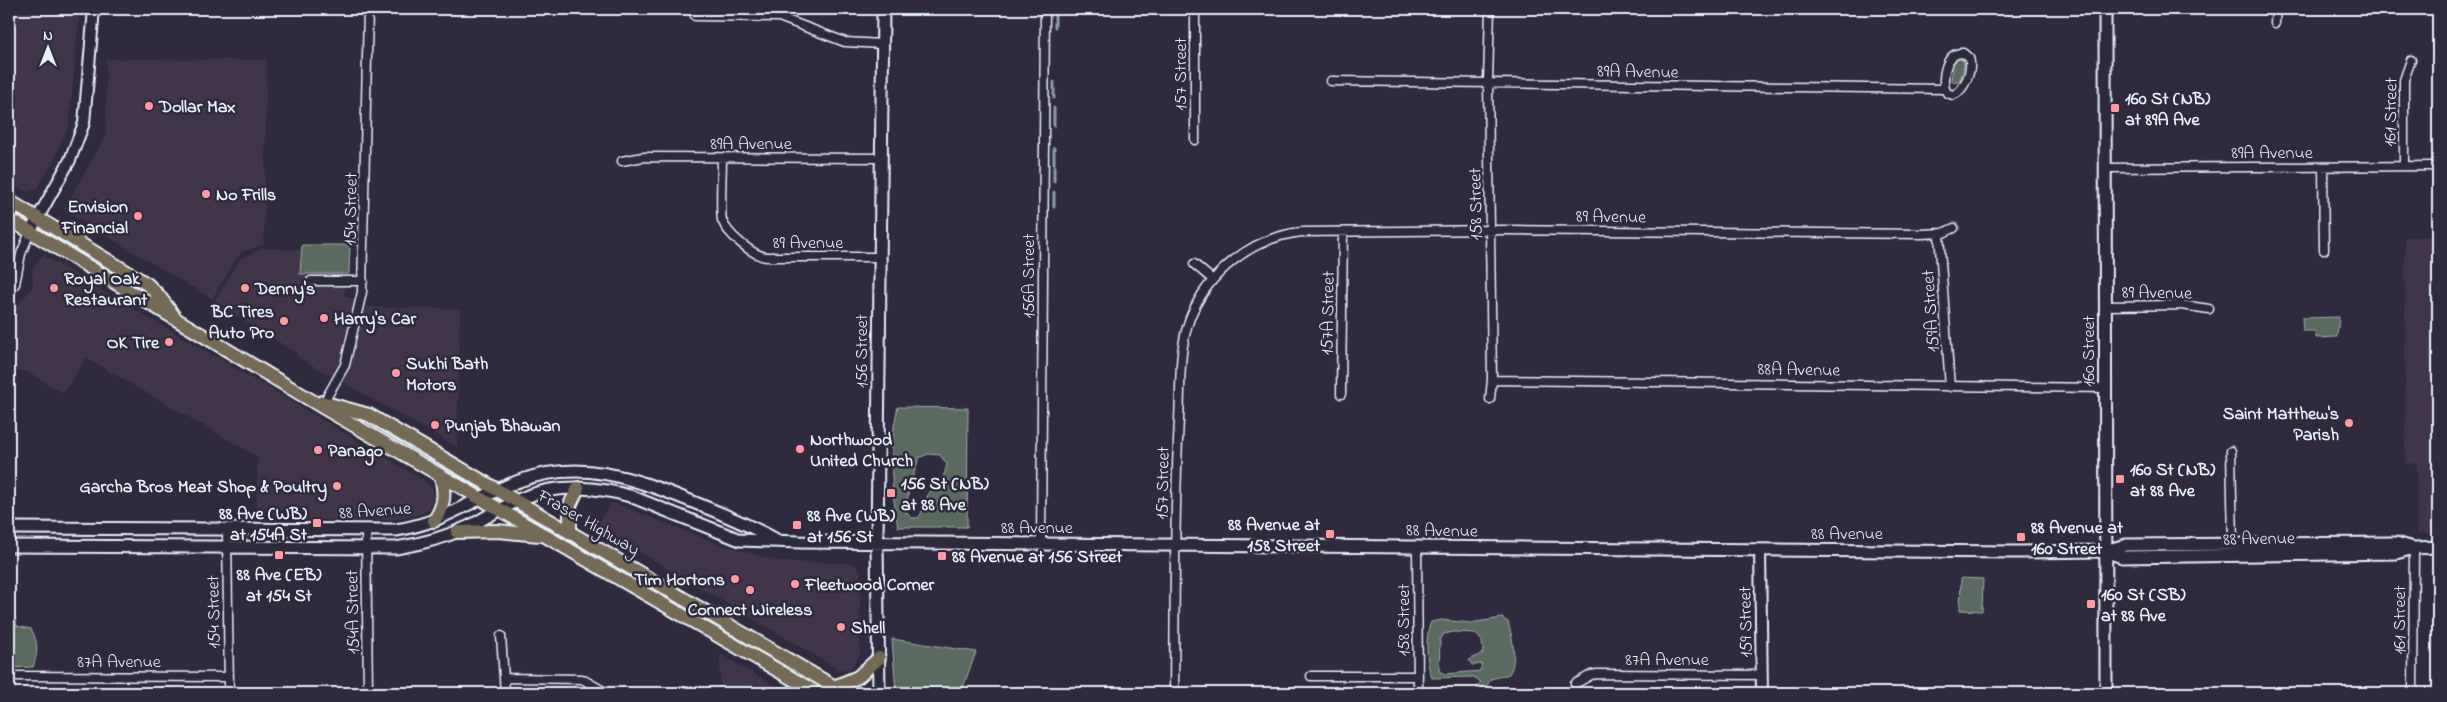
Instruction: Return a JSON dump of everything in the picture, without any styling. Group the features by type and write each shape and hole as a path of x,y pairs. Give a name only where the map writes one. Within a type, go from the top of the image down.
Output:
{"main road":[{"name":"156 Street","path":"879,693 877,543 883,9"},
{"name":"160 Street","path":"2105,9 2106,693"},
{"name":"Fraser Highway","path":"9,201 147,284 159,296 176,319"},
{"name":"Fraser Highway","path":"9,219 308,398 817,693"},
{"name":"Fraser Highway","path":"308,398 369,415 840,690"},
{"name":"88 Avenue","path":"9,528 366,531 406,528 434,521 517,481 550,473 586,471 616,474 646,483 736,520 779,541"},
{"path":"434,521 441,511 444,500 441,476"},
{"name":"88 Avenue","path":"9,546 404,547 457,532 516,501 549,491 578,488 613,491 630,496 740,540 877,543 1760,550 2105,551 2122,545 2396,543 2414,548"},
{"path":"570,531 570,505 578,488"},
{"path":"457,532 497,531 544,536"},
{"name":"88 Avenue","path":"2105,551 2122,558 2396,553 2414,548 2438,547"},
{"path":"840,690 871,668 879,658"}],"street":[{"path":"10,291 16,280 22,248 70,160 84,123 94,9"},
{"name":"154 Street","path":"324,402 345,365 360,304 363,281 368,9"},
{"name":"156A Street","path":"1041,544 1045,9"},
{"name":"157 Street","path":"1195,9 1195,140"},
{"name":"158 Street","path":"1490,9 1488,82 1492,380 1490,399"},
{"path":"2275,23 2276,9"},
{"path":"695,16 779,17 844,42 882,44"},
{"name":"89A Avenue","path":"1331,81 1945,90 1950,95 1953,95 1963,87 1970,61 1963,53 1956,54 1949,60 1944,78 1945,90"},
{"name":"161 Street","path":"2404,166 2404,80 2411,60"},
{"name":"89A Avenue","path":"622,161 642,157 880,158"},
{"name":"89 Avenue","path":"722,158 722,220 742,243 755,254 766,256 879,257"},
{"name":"89A Avenue","path":"2105,168 2438,166"},
{"path":"2324,167 2324,250"},
{"name":"89 Avenue","path":"1269,240 1292,233 1343,232 1490,230 1939,234 1954,228"},
{"name":"157A Street","path":"1341,394 1343,232"},
{"name":"159A Street","path":"1939,234 1950,387"},
{"name":"157 Street","path":"1174,693 1176,464 1183,347 1194,310 1213,280 1239,256 1269,240"},
{"path":"1194,264 1213,280"},
{"path":"310,281 363,281"},
{"name":"89 Avenue","path":"2105,306 2181,305 2209,309"},
{"name":"88A Avenue","path":"1492,380 2105,388"},
{"path":"2231,451 2233,544"},
{"name":"154 Street","path":"227,530 229,693"},
{"name":"154A Street","path":"366,531 368,693"},
{"name":"158 Street","path":"1417,547 1418,693"},
{"name":"161 Street","path":"2413,693 2414,548"},
{"name":"159 Street","path":"1760,550 1762,693"},
{"path":"501,636 505,693"},
{"name":"87A Avenue","path":"1575,684 1591,675 1597,674 1762,675"},
{"name":"87A Avenue","path":"9,676 229,677"},
{"path":"1312,676 1418,676"},
{"path":"505,678 582,679 589,681 608,693"}],"shaded area":[{"path":"9,9 80,9 69,125 52,164 37,188 29,193 9,183"},
{"path":"106,59 267,60 264,245 241,252 212,299 63,210 106,135"},
{"path":"2438,236 2438,533 2417,533 2417,464 2405,463 2405,237"},
{"path":"262,248 305,250 347,273 344,295 371,307 460,309 457,447 297,357 296,353 214,302 239,260"},
{"path":"43,255 424,480 433,489 435,502 423,514 390,520 256,520 258,457 86,358 63,393 26,371 9,371 9,307 15,308 33,287 32,269"},
{"path":"612,502 719,544 782,562 853,563 860,570 860,654 850,669 839,670 596,526"},
{"path":"720,654 787,693 720,693"}],"green space":[{"path":"1958,59 1963,60 1964,66 1960,80 1955,82 1951,80 1954,61"},
{"path":"302,245 350,245 349,274 300,274"},
{"path":"2339,317 2337,337 2316,338 2315,331 2303,331 2302,318"},
{"path":"898,407 968,408 967,527 898,527 892,467","holes":["928,454 940,455 947,464 943,476 928,495 922,513 918,518 911,518 906,512 909,488 919,458"]},
{"path":"1961,578 1983,579 1982,611 1960,610"},
{"path":"9,611 15,617 17,626 31,629 34,634 37,648 33,667 9,668"},
{"path":"1502,618 1508,622 1512,641 1514,656 1512,669 1509,674 1491,679 1483,693 1478,693 1477,687 1481,682 1474,677 1432,678 1428,666 1427,641 1431,622 1442,620 1470,623","holes":["1454,632 1475,633 1482,641 1483,653 1469,660 1472,665 1482,664 1480,671 1445,674 1439,671 1440,640 1444,634"]},
{"path":"892,639 976,652 961,693 896,693"}],"waterway":[{"path":"1055,15 1055,27"},
{"path":"1054,82 1054,98"},
{"path":"1054,108 1054,126"},
{"path":"1054,148 1054,181"},
{"path":"1054,192 1054,207"}],"place":[{"name":"Dollar Max","path":"149,106"},
{"name":"160 St (NB) at 89A Ave","path":"2115,108"},
{"name":"No Frills","path":"206,194"},
{"name":"Envision Financial","path":"138,216"},
{"name":"Royal Oak Restaurant","path":"54,288"},
{"name":"Denny's","path":"245,288"},
{"name":"Harry's Car","path":"324,318"},
{"name":"BC Tires Auto Pro","path":"284,321"},
{"name":"OK Tire","path":"169,342"},
{"name":"Sukhi Bath Motors","path":"396,373"},
{"name":"Saint Matthew's Parish","path":"2349,423"},
{"name":"Punjab Bhawan","path":"435,425"},
{"name":"Northwood United Church","path":"800,449"},
{"name":"Panago","path":"318,450"},
{"name":"160 St (NB) at 88 Ave","path":"2120,479"},
{"name":"Garcha Bros Meat Shop & Poultry","path":"337,486"},
{"name":"156 St (NB) at 88 Ave","path":"891,493"},
{"name":"88 Ave (WB) at 154A St","path":"317,523"},
{"name":"88 Ave (WB) at 156 St","path":"797,525"},
{"name":"88 Avenue at 158 Street","path":"1330,534"},
{"name":"88 Avenue at 160 Street","path":"2021,537"},
{"name":"88 Ave (EB) at 154 St","path":"279,555"},
{"name":"88 Avenue at 156 Street","path":"942,556"},
{"name":"Tim Hortons","path":"735,579"},
{"name":"Fleetwood Corner","path":"795,584"},
{"name":"Connect Wireless","path":"750,590"},
{"name":"160 St (SB) at 88 Ave","path":"2091,604"},
{"name":"Shell","path":"841,627"}]}
